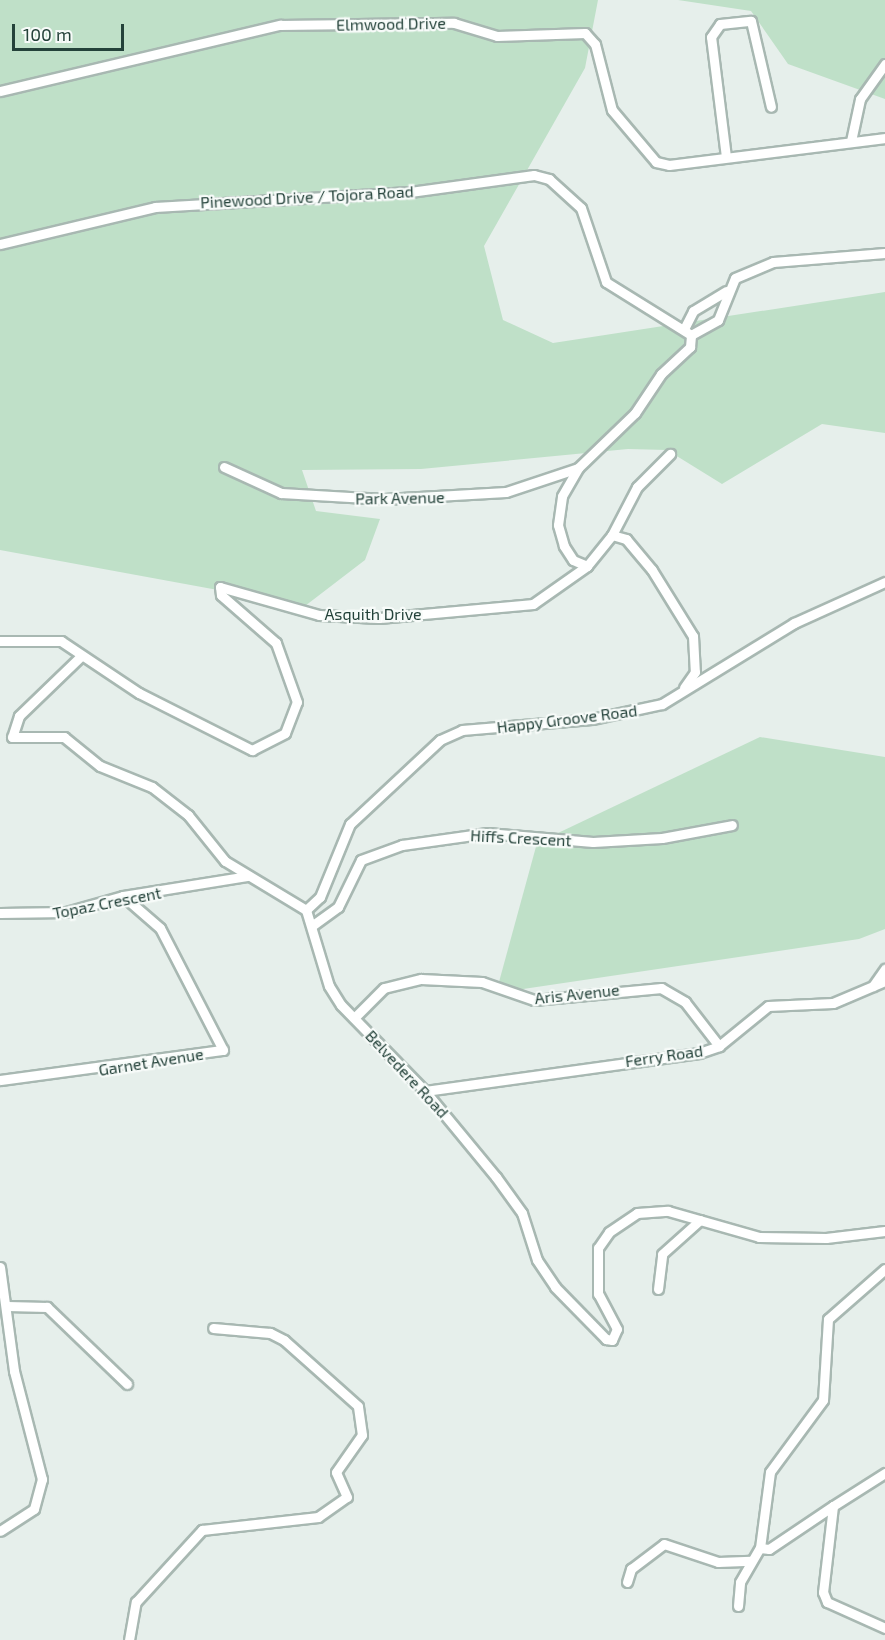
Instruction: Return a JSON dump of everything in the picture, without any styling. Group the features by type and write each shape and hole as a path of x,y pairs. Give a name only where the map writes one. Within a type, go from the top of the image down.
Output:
{"street":[{"path":"726,157 711,37 720,24 743,18 755,27 771,107"},
{"name":"Elmwood Drive","path":"0,91 280,26 454,23 496,36 585,33 595,44 612,110 657,162 669,165 885,138"},
{"path":"851,141 860,99 885,64"},
{"name":"Pinewood Drive / Tojora Road","path":"0,244 155,207 410,192 534,175 549,179 581,208 606,282 685,327"},
{"path":"587,566 573,560 558,525 562,496 578,468 635,413 661,374 690,347 691,335 685,327 693,311 726,291 742,272 773,262 885,253"},
{"path":"691,335 718,320 726,291"},
{"name":"Asquith Drive","path":"80,657 238,748 252,750 285,733 297,702 276,643 221,595 220,587 319,615 379,618 533,604 587,566 612,535 637,487 670,454"},
{"name":"Park Avenue","path":"224,467 281,493 374,499 506,492 578,468"},
{"path":"612,535 626,539 652,570 693,636 695,672 681,693"},
{"name":"Happy Groove Road","path":"306,910 320,897 350,824 440,740 462,730 632,714 681,693 794,623 885,582"},
{"path":"0,641 61,641 80,657 19,716 12,737 64,737 100,766 152,787 188,815 225,861 306,910"},
{"name":"Hiffs Crescent","path":"313,925 338,907 361,860 402,845 487,833 593,842 650,839 732,825"},
{"name":"Topaz Crescent","path":"0,913 66,912 123,896 248,876"},
{"name":"Garnet Avenue","path":"0,1080 223,1050 159,928 123,896"},
{"name":"Belvedere Road","path":"306,910 313,925 329,986 354,1018 425,1091 522,1213 537,1260 555,1287 606,1339 612,1340 617,1329 598,1294 594,1269 609,1232 624,1219 652,1209 785,1239 885,1232"},
{"path":"873,986 885,969"},
{"name":"Aris Avenue","path":"354,1018 384,988 421,980 482,982 534,1000 661,987 686,1002 719,1046"},
{"name":"Ferry Road","path":"425,1091 719,1046 768,1006 833,1003 885,981"},
{"path":"658,1289 662,1254 700,1220"},
{"path":"0,1267 14,1371 42,1479 34,1509 0,1531"},
{"path":"738,1606 740,1582 760,1548 770,1472 823,1400 828,1319 885,1269"},
{"path":"7,1306 47,1307 127,1384"},
{"path":"129,1640 136,1602 202,1530 318,1517 347,1497 336,1476 362,1435 358,1406 284,1340 270,1333 213,1328"},
{"path":"760,1548 769,1549 885,1473"},
{"path":"833,1506 823,1592 827,1602 885,1628"},
{"path":"627,1582 638,1563 670,1543 718,1562 751,1561"}],"green space":[{"path":"0,0 598,0 585,68 484,246 503,320 553,343 885,292 885,433 822,424 722,484 667,450 628,449 421,469 302,470 316,511 380,519 365,560 305,606 0,550"},
{"path":"678,0 885,0 885,99 788,64 751,11"},
{"path":"760,737 885,757 885,929 859,939 496,993 537,843"}]}
